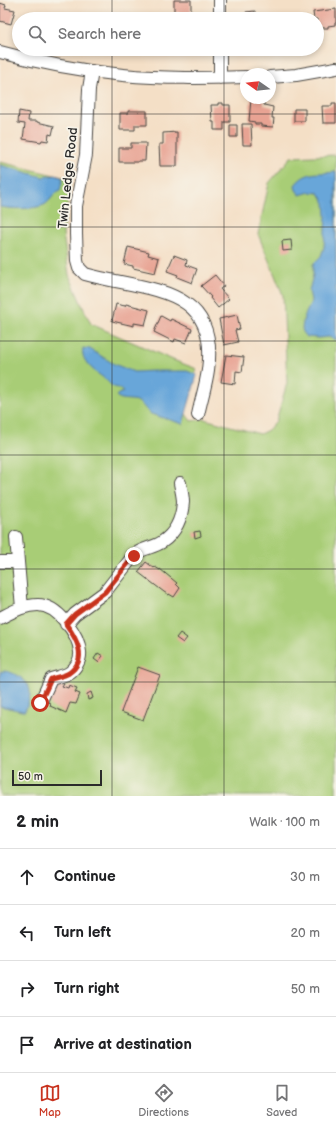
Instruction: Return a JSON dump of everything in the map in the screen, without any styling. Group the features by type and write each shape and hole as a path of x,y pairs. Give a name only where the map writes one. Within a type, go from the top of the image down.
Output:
{"street":[{"path":"220,0 220,12"},
{"path":"0,52 12,55"},
{"path":"16,56 49,64 122,75 150,77 240,77"},
{"path":"220,56 220,78"},
{"path":"276,77 296,75 336,68"},
{"name":"Twin Ledge Road","path":"92,71 89,89 86,155 76,206 77,261 79,268 85,274 161,291 186,303 201,317 208,337 209,359 208,371 198,415"},
{"path":"66,624 75,614 105,592 139,551 162,542 172,534 180,518 183,501 180,483"},
{"path":"16,537 22,608"},
{"path":"0,562 18,562"},
{"path":"0,618 22,608 37,605 48,607 57,614 72,632 79,647 79,660 68,674 51,679 40,703"}],"green space":[{"path":"336,155 336,796 0,796 0,162 71,179 63,234 69,275 91,324 197,369 183,410 191,421 204,419 260,434 268,430 276,421 287,383 283,295 258,234 269,183 291,157"}],"water":[{"path":"0,165 43,177 56,175 63,178 60,190 46,204 39,207 22,209 0,207"},
{"path":"336,172 336,340 329,337 307,337 303,332 302,328 304,317 311,300 309,291 313,275 313,264 321,256 324,247 326,216 325,203 319,193 310,192 300,195 296,190 295,185 299,180 308,175"},
{"path":"83,348 90,349 114,364 134,372 187,371 197,375 183,424 151,414 137,401 118,398 116,396 124,392 112,386 86,362"},
{"path":"3,671 17,675 28,686 30,695 25,711 0,706 0,672"}],"building":[{"path":"174,0 191,0 191,12 174,12"},
{"path":"0,3 6,5 5,8 15,10 14,12 12,12 11,24 0,21"},
{"path":"336,9 335,25 324,28 324,12 313,12"},
{"path":"218,103 230,105 230,122 224,122 224,130 214,130 214,122 212,122 211,105 218,105"},
{"path":"332,103 336,103 336,123 323,123 322,106 332,106"},
{"path":"251,104 264,104 273,107 273,127 261,126 261,124 255,124 255,122 249,121"},
{"path":"294,109 305,109 305,121 294,121"},
{"path":"19,111 29,113 28,121 37,121 54,126 52,135 49,134 48,141 42,140 41,142 23,139 25,124 18,123"},
{"path":"128,111 147,111 147,125 135,125 135,130 120,130 120,113 128,113"},
{"path":"242,124 251,124 252,145 243,145"},
{"path":"230,125 237,125 237,137 230,137"},
{"path":"177,132 177,166 160,166 159,144 163,144 163,133"},
{"path":"131,143 146,143 145,161 119,162 119,148 131,148"},
{"path":"291,240 292,250 283,251 282,241"},
{"path":"128,247 149,252 148,255 159,258 155,273 133,268 133,266 124,264"},
{"path":"174,255 187,260 186,265 197,269 192,283 167,271"},
{"path":"215,275 224,286 220,289 229,299 218,308 201,286"},
{"path":"116,304 125,306 126,304 149,310 145,325 134,323 134,326 112,321"},
{"path":"237,315 240,329 235,330 238,342 224,345 219,319"},
{"path":"161,316 192,329 186,343 175,339 174,342 154,332"},
{"path":"226,355 244,357 242,372 236,371 235,384 221,382"},
{"path":"200,531 201,536 195,538 194,532"},
{"path":"146,562 154,568 160,569 177,583 176,584 180,588 174,597 164,592 138,572"},
{"path":"180,633 187,638 183,643 176,638"},
{"path":"98,653 103,656 98,662 94,659"},
{"path":"138,667 160,675 143,720 121,712"},
{"path":"57,680 64,683 62,686 68,688 69,685 77,688 75,692 80,694 76,704 70,703 66,713 50,706 51,703 45,701 53,684 55,685"},
{"path":"91,692 93,698 88,700 87,694"}],"route":[{"path":"40,703 51,679 68,674 79,660 79,647 72,632 66,624 75,614 105,592 134,556"}]}
